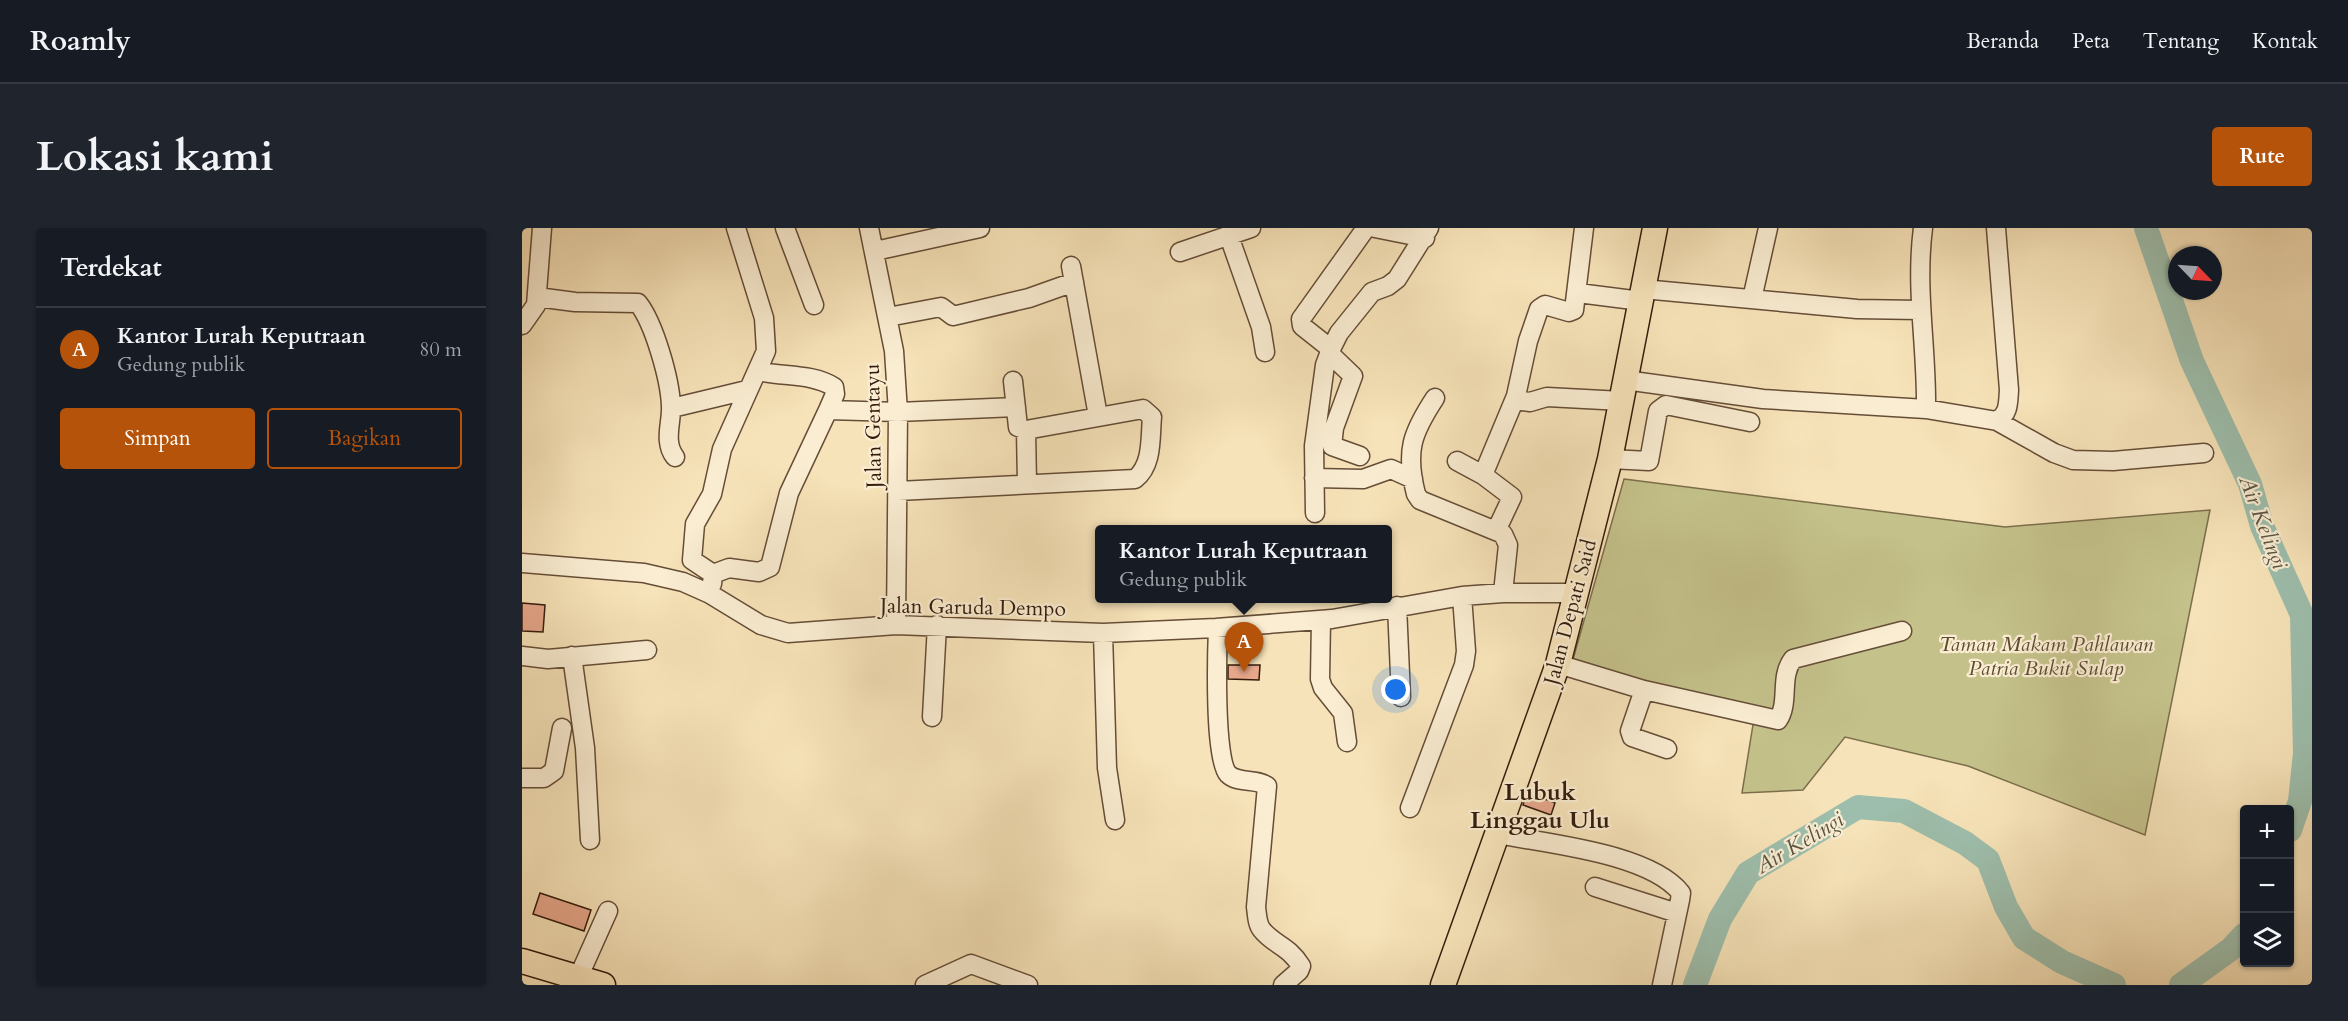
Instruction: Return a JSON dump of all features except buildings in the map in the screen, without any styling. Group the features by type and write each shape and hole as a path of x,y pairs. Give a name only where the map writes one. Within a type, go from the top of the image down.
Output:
{"main road":[{"name":"Jalan Depati Said","path":"1443,985 1558,664 1578,593 1610,459 1655,228"},
{"path":"522,961 603,985"}],"street":[{"path":"522,325 532,314 537,297 542,228"},
{"path":"713,574 692,560 695,524 712,494 722,449 766,351 767,333 736,228"},
{"path":"785,228 814,305"},
{"name":"Jalan Gentayu","path":"869,228 894,351 898,412 896,626"},
{"path":"875,251 980,228"},
{"path":"1180,252 1251,228"},
{"path":"1323,446 1334,428 1353,376 1302,326 1301,319 1366,228"},
{"path":"1315,513 1314,478 1323,446 1330,351 1339,333 1372,292 1392,284 1427,233 1375,228"},
{"path":"1482,475 1516,396 1528,341 1539,309 1545,305 1572,311 1578,293 1584,228"},
{"path":"1752,299 1768,228"},
{"path":"1923,228 1919,268 1920,310 1925,345 1926,410"},
{"path":"1995,228 2009,390 2008,409 1997,421"},
{"path":"1229,236 1261,327 1265,352"},
{"path":"888,317 941,307 952,316 1029,298 1059,285 1072,274 1098,416"},
{"path":"1578,293 1752,299 1857,309 1920,310"},
{"path":"537,297 575,302 638,303 659,349 668,379 672,408 669,438 675,457"},
{"path":"713,574 729,568 759,572 770,567 789,494 835,394 834,387 828,383 805,377 778,376 758,371"},
{"path":"898,491 1135,479 1141,475 1148,459 1152,417 1148,411 1143,409 1098,416 1026,430 1018,427 1013,381"},
{"path":"672,408 747,390"},
{"path":"1516,396 1522,401 1530,402 1547,397 1623,390 1926,410 1997,421 2054,453 2073,460 2113,461 2204,453"},
{"path":"1435,398 1415,428 1412,447 1413,479 1420,500 1503,534 1508,545 1503,592"},
{"path":"1610,459 1648,461 1658,411 1662,406 1750,422"},
{"path":"828,410 898,412 1016,407"},
{"path":"1026,430 1027,484"},
{"path":"1323,446 1360,456"},
{"path":"1457,461 1482,475 1512,497 1496,531"},
{"path":"1314,478 1363,479 1391,470 1413,479"},
{"name":"Jalan Garuda Dempo","path":"522,563 644,573 682,582 710,594 761,625 788,633 937,625 1103,633 1218,628 1321,620 1462,596 1503,592 1578,593"},
{"path":"710,594 713,574"},
{"path":"1410,808 1464,666 1466,651 1462,596"},
{"path":"1397,606 1401,697"},
{"path":"1321,620 1320,679 1323,688 1343,713 1347,742"},
{"path":"932,717 937,625"},
{"path":"1218,628 1215,696 1225,769 1233,778 1267,786 1256,907 1260,925 1263,931 1287,948 1301,966 1299,971 1283,985"},
{"path":"1558,664 1644,690 1778,720 1782,712 1785,669 1793,659 1902,631"},
{"path":"1103,633 1107,768 1115,820"},
{"path":"522,656 548,659 647,650"},
{"path":"572,656 585,748 590,840"},
{"path":"1644,690 1630,731 1632,737 1667,749"},
{"path":"522,778 544,778 554,771 562,728"},
{"path":"1498,834 1626,860 1674,885 1680,893 1662,985"},
{"path":"1595,887 1677,913"},
{"path":"578,978 608,911"},
{"path":"925,985 971,964 1028,985"}],"green space":[{"name":"Taman Makam Pahlawan Patria Bukit Sulap","path":"1624,479 2005,527 2210,510 2145,835 1968,766 1845,737 1803,790 1742,793 1755,712 1572,663"}],"waterway":[{"name":"Air Kelingi","path":"2146,228 2192,361 2250,484 2262,526 2302,615 2305,753 2300,801 2294,818"},
{"name":"Air Kelingi","path":"1695,985 1720,919 1748,873 1858,807 1904,811 1965,843 1988,860 2006,907 2024,938 2062,962 2114,985"},
{"name":"Air Kelingi","path":"2181,985 2231,949 2240,939"}],"place":[{"name":"Kantor Lurah Keputraan","path":"1244,672"}],"district":[{"name":"Lubuk Linggau Ulu","path":"1540,806"}]}
